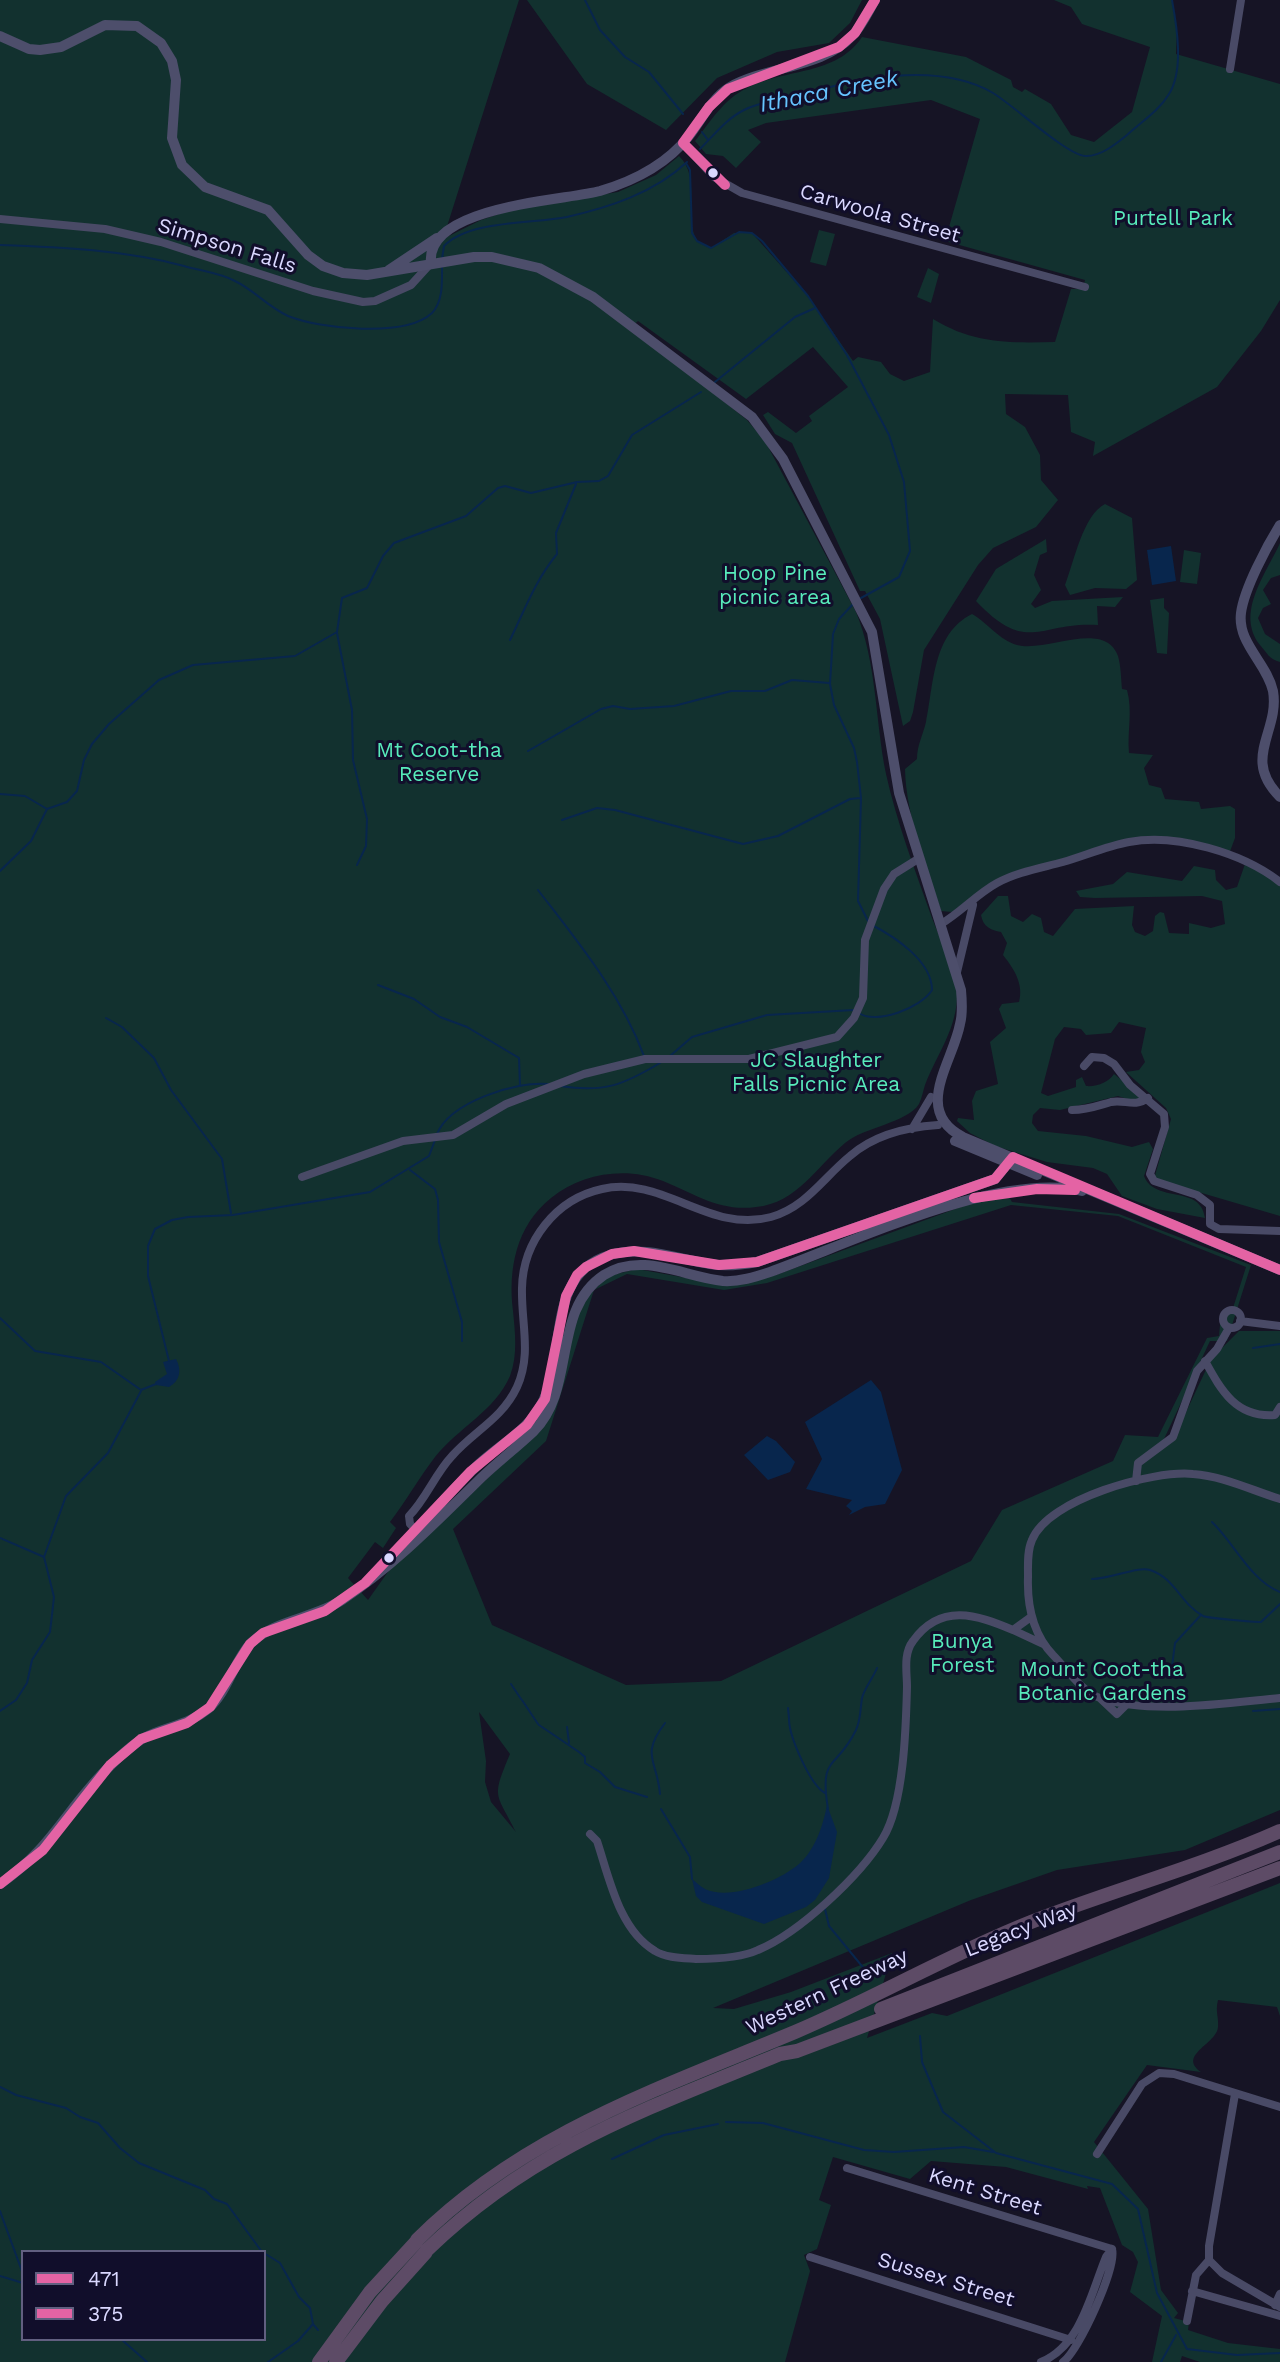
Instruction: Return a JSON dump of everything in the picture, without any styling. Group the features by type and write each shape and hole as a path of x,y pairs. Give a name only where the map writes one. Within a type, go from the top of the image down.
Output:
{"highway":[{"name":"Western Freeway","path":"319,2362 370,2291 422,2246 496,2174 579,2123 883,1993 970,1949 1032,1922 1164,1877 1280,1831"},
{"name":"Legacy Way","path":"883,1993 895,1993 1280,1842"},
{"name":"Legacy Way","path":"780,2054 789,2047 939,1985 1280,1852"},
{"name":"Western Freeway","path":"336,2362 422,2246 557,2151 589,2134 780,2054 797,2051 1280,1868"}],"main road":[{"path":"387,272 439,237 496,209 576,196 621,184 668,158 685,147 725,91 763,73 828,53 845,43 854,34 875,0"},
{"path":"0,36 29,49 40,50 61,47 104,25 128,24 147,32 161,43 175,68 172,138 182,165 191,176 211,190 268,209 309,255 332,271 353,275 492,257 527,264 559,276 593,297 752,417 783,459 855,593 877,650 896,782 918,859 957,971 962,997 961,1023 937,1098 942,1126"},
{"path":"439,237 432,250 439,262"},
{"path":"1280,525 1240,615 1243,635 1264,667 1273,690 1273,710 1262,757 1267,782 1280,797"},
{"path":"948,1058 933,1084 930,1097 932,1112 942,1126 1014,1163 1109,1200"},
{"path":"0,1884 43,1850 110,1765 133,1745 152,1734 187,1723 210,1707 250,1644 263,1633 325,1611 384,1565 543,1419 560,1378 577,1304 594,1282 625,1266 650,1266 722,1281 737,1281 770,1272 1013,1187 1019,1177 1014,1163"},
{"path":"1014,1163 1280,1270"},
{"path":"422,1530 471,1471 537,1413 550,1382 566,1296 577,1275 599,1259 634,1251 719,1265 757,1262 995,1180 1014,1163"},
{"path":"993,1193 1061,1188 1087,1193"}],"street":[{"path":"1230,69 1241,0"},
{"name":"Carwoola Street","path":"685,147 725,185 742,193 1085,287"},
{"name":"Simpson Falls","path":"0,219 105,229 161,242 313,291 363,302 375,300 411,285 439,262"},
{"path":"941,924 1011,877 1130,842 1169,842 1223,852 1263,869 1280,882"},
{"path":"302,1177 403,1141 453,1135 506,1104 548,1087 642,1060 749,1059 836,1037 857,1014 865,991 865,940 871,930 884,889 894,874 918,859"},
{"path":"957,971 969,914 979,896"},
{"path":"1084,1066 1092,1057 1109,1060 1130,1085 1148,1098 1166,1120 1150,1174 1154,1181 1203,1198 1210,1205 1210,1224 1219,1229 1280,1231"},
{"path":"909,1130 919,1122 930,1097"},
{"path":"1072,1110 1089,1109 1112,1102 1135,1105 1148,1098"},
{"path":"422,1530 409,1519 453,1454 496,1418 517,1387 526,1354 522,1289 524,1267 538,1233 558,1211 588,1193 629,1187 650,1190 716,1217 741,1221 764,1218 795,1206 849,1156 869,1142 883,1135 942,1126"},
{"path":"1229,1328 1223,1319 1227,1312 1236,1312 1240,1321"},
{"path":"1240,1321 1280,1326"},
{"path":"1136,1481 1138,1464 1173,1437 1197,1371 1217,1349 1229,1328 1237,1326 1240,1321"},
{"path":"1205,1361 1228,1400 1266,1416 1278,1414"},
{"path":"1043,1644 1031,1617 1027,1590 1028,1555 1032,1539 1057,1511 1136,1481 1191,1473 1213,1477 1280,1499"},
{"path":"590,1834 597,1841 615,1896 636,1934 655,1952 678,1958 704,1959 757,1951 803,1923 829,1899 884,1836 897,1794 904,1743 906,1661 911,1643 935,1623 963,1614 977,1614 1013,1630 1043,1644 1100,1698 1128,1703 1188,1705 1280,1698"},
{"path":"1013,1630 1031,1617"},
{"path":"1097,2154 1142,2084 1159,2073 1174,2074 1280,2107"},
{"path":"1235,2094 1208,2248 1209,2260 1222,2273 1277,2306 1280,2294"},
{"name":"Kent Street","path":"848,2168 1112,2249"},
{"path":"1041,2362 1060,2354 1071,2340 1106,2256 1112,2249"},
{"path":"1063,2362 1080,2343 1111,2266 1112,2249"},
{"name":"Sussex Street","path":"810,2257 1071,2340"},
{"path":"1187,2321 1197,2272 1209,2260"},
{"path":"1192,2291 1280,2316"}],"green space":[{"name":"Mt Coot-tha Reserve","path":"0,0 519,0 443,239 481,220 514,209 618,192 656,175 679,156 690,175 693,231 697,241 711,248 734,233 752,233 808,296 853,361 858,357 881,362 890,374 904,381 930,372 933,319 977,338 1007,342 1055,342 1071,289 1083,289 1085,280 945,241 980,119 931,100 766,123 748,130 761,142 736,168 723,156 706,154 695,141 731,98 762,82 839,59 862,37 966,57 1011,80 1013,87 1022,92 1025,89 1051,104 1071,135 1094,142 1132,112 1150,47 1082,24 1071,7 1054,0 1172,0 1177,27 1176,54 1280,84 1280,300 1261,331 1217,387 1093,456 1095,442 1071,432 1068,395 1005,394 1006,414 1025,427 1040,455 1041,480 1058,500 1036,527 993,548 978,565 924,650 913,712 910,721 903,726 880,619 865,591 860,591 792,443 775,434 763,415 768,412 796,433 812,421 809,416 848,387 813,347 746,399 638,321 631,327 747,420 765,441 856,612 868,651 890,792 913,865 954,973 957,993 954,1017 919,1104 905,1116 845,1143 805,1182 783,1199 756,1207 731,1207 708,1201 649,1176 619,1173 576,1183 563,1189 539,1209 522,1235 514,1264 512,1295 515,1352 510,1376 486,1409 435,1457 390,1522 396,1528 383,1548 375,1542 348,1578 368,1600 390,1569 532,1437 581,1303 594,1290 608,1276 637,1269 720,1284 776,1275 966,1205 1008,1195 1012,1202 1119,1214 1251,1265 1227,1341 1210,1341 1164,1439 1172,1442 1211,1359 1239,1331 1280,1331 1280,1810 1185,1850 1057,1870 971,1900 713,2008 734,2009 791,1992 892,1953 867,2038 932,2013 947,2016 1280,1883 1280,2016 1277,2007 1218,2000 1216,2033 1193,2060 1201,2072 1147,2065 1094,2142 1148,2209 1161,2290 1178,2313 1174,2318 1189,2322 1188,2330 1228,2343 1280,2349 1280,2362 1200,2362 1182,2356 1180,2362 1152,2362 1162,2316 1130,2292 1138,2262 1133,2252 1122,2245 1100,2188 1087,2186 1088,2189 1006,2167 931,2161 910,2179 833,2157 819,2200 831,2205 817,2249 804,2255 810,2271 785,2362 0,2362","holes":["1011,1205 1118,1216 1246,1267 1233,1308 1221,1314 1219,1336 1207,1338 1158,1437 1125,1435 1113,1461 1002,1510 971,1561 721,1681 626,1685 492,1625 453,1529 546,1441 594,1290 627,1274 724,1290 767,1283","479,1712 510,1754 500,1780 498,1795 516,1832 491,1802 485,1782 486,1761"]},
{"path":"527,0 862,0 850,23 829,43 777,52 717,78 666,130 587,84"},
{"path":"819,230 835,234 826,266 810,262"},
{"path":"928,268 939,274 931,303 917,297"},
{"path":"1105,504 1132,518 1137,580 1126,589 1095,588 1070,595 1065,585 1080,540 1091,518"},
{"path":"1046,539 1047,552 1040,555 1034,575 1041,590 1031,604 1035,608 1052,601 1123,597 1115,607 1097,606 1098,625 1022,632 994,618 976,601 996,569"},
{"path":"1280,543 1280,575 1271,578 1263,590 1271,604 1263,608 1258,618 1265,634 1280,644 1280,662 1260,645 1253,633 1251,620 1255,594"},
{"path":"1184,550 1201,553 1197,584 1180,582"},
{"path":"1164,598 1164,608 1169,613 1167,654 1157,653 1150,600"},
{"path":"972,614 1017,645 1043,645 1088,638 1111,645 1119,660 1122,689 1127,690 1129,698 1129,753 1153,755 1144,768 1149,785 1161,788 1165,799 1199,802 1201,809 1230,806 1235,809 1235,838 1229,854 1169,842 1131,842 995,881 952,912 941,911 913,823 905,769 917,759 942,647 959,623"},
{"path":"1250,863 1280,886 1280,1216 1154,1179 1171,1119 1166,1108 1126,1072 1139,1070 1145,1062 1141,1052 1146,1028 1119,1022 1111,1033 1086,1035 1081,1029 1064,1027 1055,1039 1041,1093 1048,1096 1076,1087 1076,1080 1082,1077 1086,1086 1098,1085 1114,1074 1138,1093 1140,1100 1136,1102 1118,1096 1060,1110 1040,1108 1033,1115 1032,1123 1038,1131 1086,1136 1132,1147 1149,1142 1153,1149 1144,1176 1158,1190 1195,1201 1202,1208 1205,1218 1157,1209 1122,1196 1107,1174 1093,1168 1047,1162 995,1146 970,1133 957,1121 958,1118 974,1120 972,1101 976,1091 998,1084 990,1042 1006,1028 999,1009 1002,1004 1019,1002 1019,983 1003,955 1007,943 1001,932 986,925 981,915 998,896 1008,896 1011,916 1023,922 1032,914 1041,918 1044,932 1053,936 1075,909 1134,906 1132,925 1135,932 1145,936 1153,931 1155,916 1160,912 1164,913 1169,933 1189,934 1189,923 1211,928 1225,924 1222,901 1202,896 1080,897 1076,891 1113,884 1127,872 1182,881 1194,866 1215,870 1216,880 1226,890 1237,887 1245,864"}],"water":[{"path":"1171,546 1176,581 1152,585 1147,550"},
{"path":"176,1359 179,1371 176,1382 169,1387 156,1385 155,1382 167,1374 163,1362"},
{"path":"871,1380 881,1392 902,1470 885,1504 865,1507 849,1515 852,1511 846,1506 852,1500 806,1489 822,1459 805,1422"},
{"path":"767,1436 776,1441 795,1462 790,1472 768,1480 744,1455"},
{"path":"827,1805 837,1832 829,1878 815,1900 806,1907 764,1924 702,1902 696,1896 692,1879 705,1889 728,1893 767,1883 799,1864 814,1845"}],"waterway":[{"path":"585,0 600,30 625,57 649,72 683,114"},
{"name":"Ithaca Creek","path":"700,149 732,118 755,106 865,80 919,75 970,83 993,93 1053,139 1077,153 1091,156 1108,149 1127,135 1155,111 1169,94 1174,84 1178,61 1172,0"},
{"path":"702,132 708,140"},
{"path":"442,259 444,246 469,231 502,224 567,217 599,209 646,190 687,162"},
{"path":"686,163 690,170 692,233 697,241 711,248 739,232 752,233 762,241 808,296 847,355 889,435 904,482 910,551 899,577 861,598"},
{"path":"0,245 93,250 162,261 229,278 274,308 302,321 362,329 403,326 432,313 440,298 442,268"},
{"path":"715,382 795,317 815,308"},
{"path":"0,871 31,841 47,809 67,802 77,791 84,760 92,744 109,724 159,680 193,665 295,656 337,632 342,598 367,588 383,556 394,543 466,516 498,488 505,486 531,493 577,482 599,481 608,476 632,435 701,392"},
{"path":"510,640 536,585 557,554 556,533 576,484"},
{"path":"854,603 839,619 833,634 830,684 834,705 854,748 857,762 861,798 858,901 868,921"},
{"path":"337,633 352,710 353,760 367,819 366,846 357,865"},
{"path":"528,751 601,709 613,706 630,709 674,706 731,691 765,691 792,680 829,683"},
{"path":"0,794 25,796 47,809"},
{"path":"562,820 597,808 615,810 743,844 778,836 850,799 860,798"},
{"path":"538,890 611,990 644,1056"},
{"path":"859,1013 876,1017 898,1013 918,1003 932,990 926,969 911,951 872,925"},
{"path":"378,985 414,999 440,1017 467,1027 519,1058 520,1086"},
{"path":"670,1056 692,1037 767,1015 854,1010"},
{"path":"106,1018 122,1027 154,1058 171,1090 222,1159 231,1213"},
{"path":"560,1086 601,1088 624,1082 660,1063"},
{"path":"437,1134 455,1112 469,1103 502,1090 548,1084"},
{"path":"169,1361 148,1276 148,1246 155,1229 172,1220 188,1217 233,1215 370,1192 429,1156 435,1140"},
{"path":"410,1170 435,1189 438,1200 439,1242 462,1322 462,1341"},
{"path":"0,1318 35,1351 101,1362 141,1390 156,1384"},
{"path":"1253,1348 1280,1344"},
{"path":"0,1711 16,1700 27,1683 32,1660 50,1632 54,1597 44,1557 66,1496 108,1453 141,1391"},
{"path":"1212,1522 1252,1571 1280,1592"},
{"path":"0,1538 44,1557"},
{"path":"1092,1579 1150,1570 1166,1579 1195,1611 1213,1618 1261,1622 1280,1604"},
{"path":"1171,1675 1175,1643 1200,1616"},
{"path":"828,1809 828,1771 856,1730 863,1695 877,1668"},
{"path":"511,1684 521,1699"},
{"path":"522,1700 538,1724"},
{"path":"788,1708 789,1718"},
{"path":"1253,1711 1280,1709"},
{"path":"789,1719 801,1759 813,1780 825,1793"},
{"path":"660,1794 652,1751 657,1734 665,1723"},
{"path":"539,1725 579,1752"},
{"path":"567,1727 569,1743"},
{"path":"579,1752 585,1757 585,1763 600,1772 615,1787 647,1797"},
{"path":"661,1809 690,1857 692,1879"},
{"path":"825,1909 829,1926 866,1971"},
{"path":"920,2036 922,2062 943,2112 996,2153 1112,2184 1138,2209 1157,2293 1187,2349 1237,2355 1280,2353"},
{"path":"0,2087 16,2095 66,2108 80,2117 98,2123 120,2148 139,2163 205,2190 214,2199 227,2204 261,2250"},
{"path":"726,2122 763,2123 864,2150 894,2152 964,2147 993,2152"},
{"path":"612,2159 664,2135 718,2124"},
{"path":"0,2211 21,2269"},
{"path":"266,2254 280,2263 299,2297 310,2308 313,2324 318,2330"},
{"path":"0,2276 21,2282"},
{"path":"268,2362 298,2341 313,2324"},
{"path":"1161,2362 1176,2335"},
{"path":"123,2341 147,2362"}],"transit line":[{"name":"375","path":"683,143 709,107 728,89 839,47 855,33 875,0"},
{"name":"375","path":"683,143 725,185"},
{"name":"471","path":"0,1884 43,1850 110,1765 141,1739 187,1723 210,1707 250,1644 263,1633 325,1611 365,1583 471,1471 527,1425 545,1399 566,1296 577,1275 586,1267 612,1254 634,1251 719,1265 757,1262 995,1179 1013,1157 1280,1270"},
{"name":"471","path":"974,1198 1037,1189 1075,1190"}],"park label":[{"name":"Purtell Park","path":"1173,219"},
{"name":"Hoop Pine picnic area","path":"775,586"},
{"name":"JC Slaughter Falls Picnic Area","path":"816,1073"},
{"name":"Bunya Forest","path":"962,1654"},
{"name":"Mount Coot-tha Botanic Gardens","path":"1102,1682"}]}
